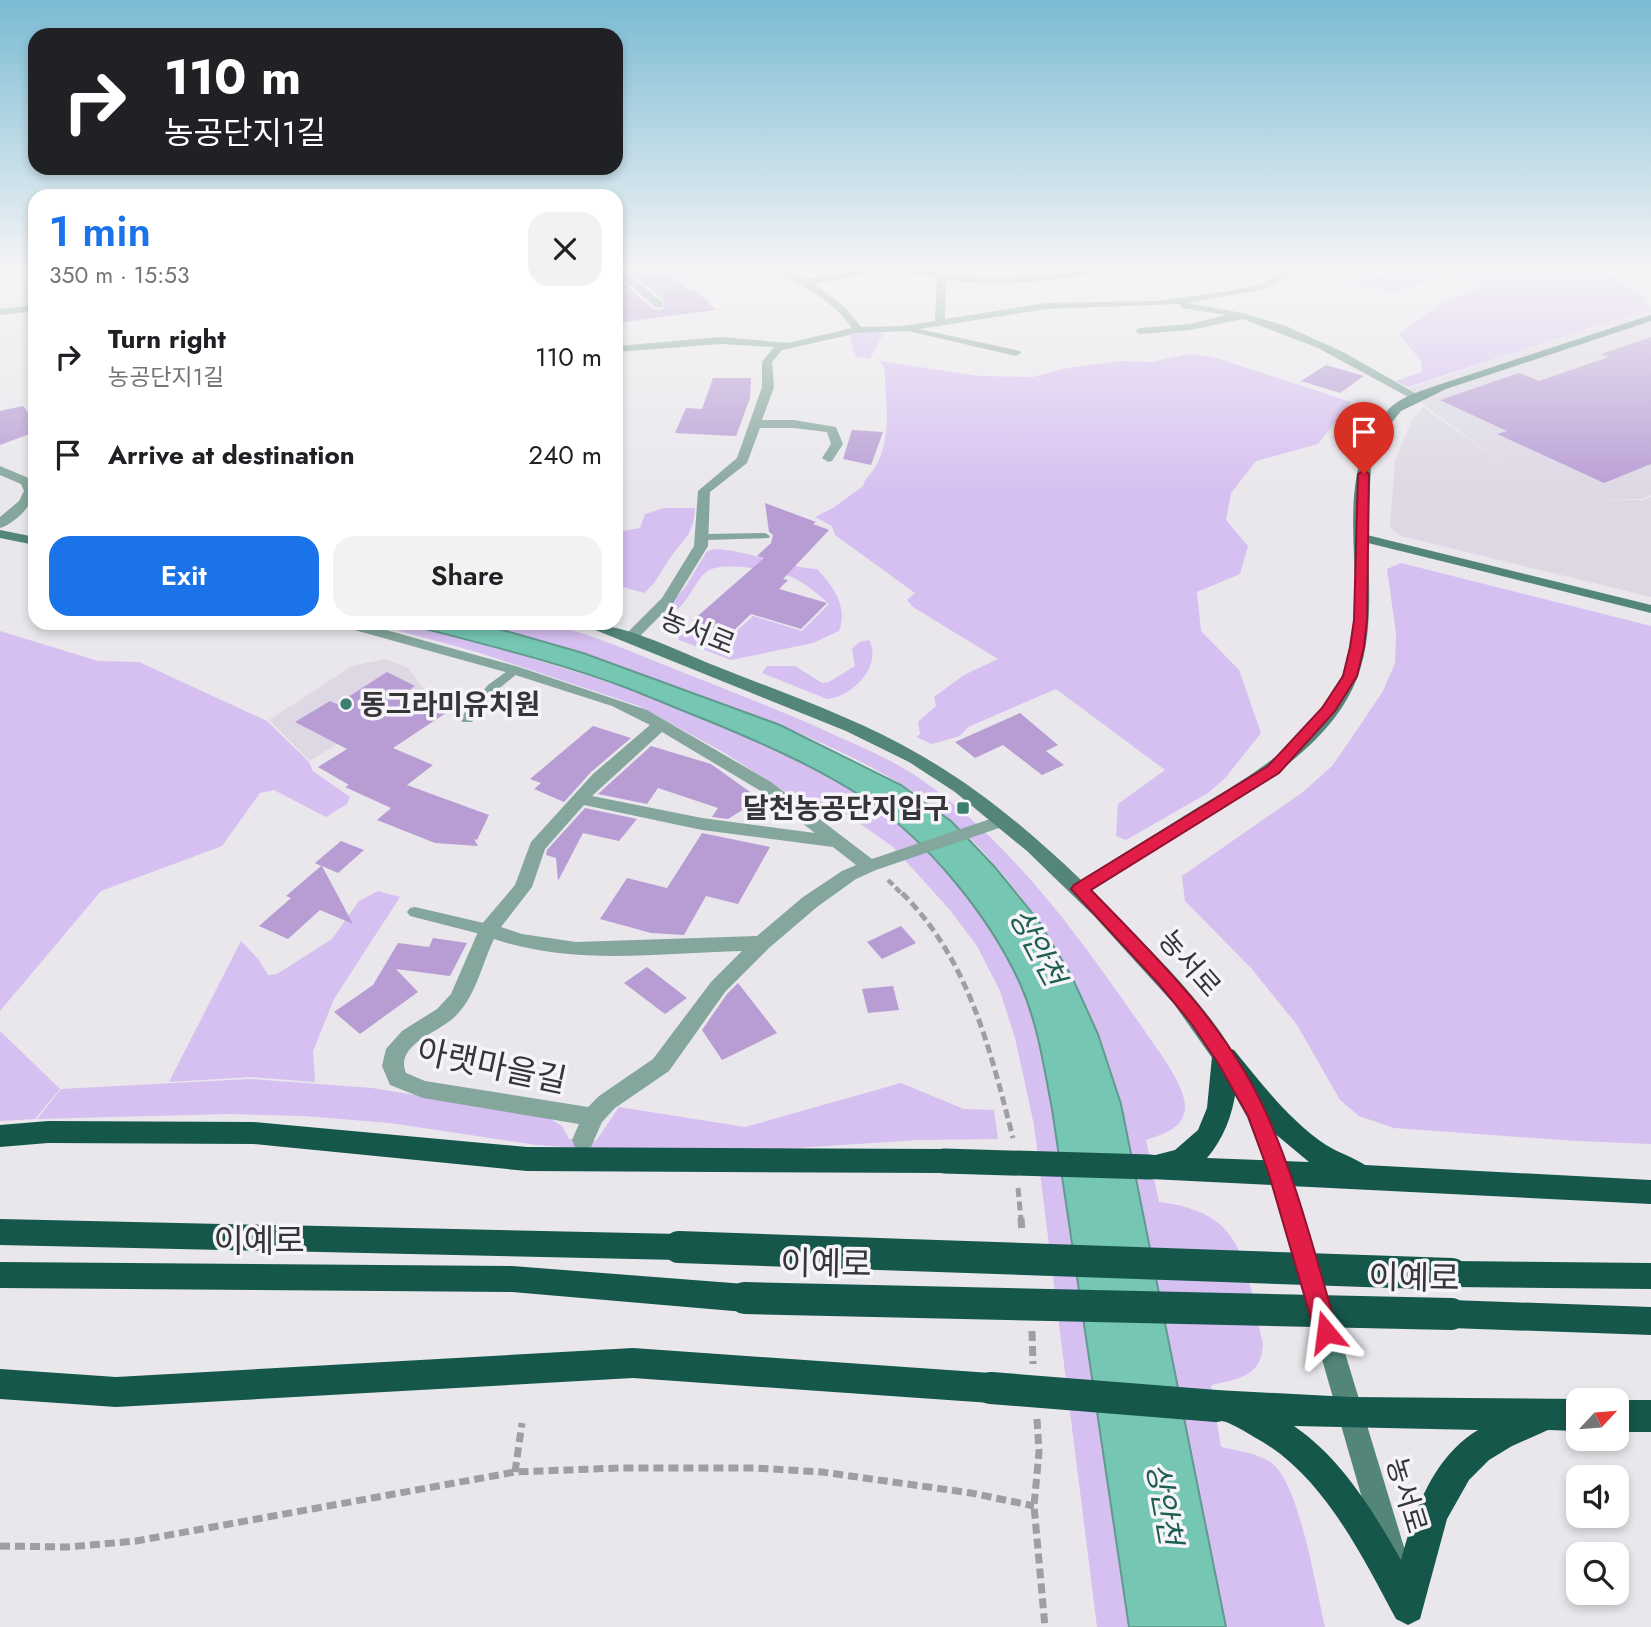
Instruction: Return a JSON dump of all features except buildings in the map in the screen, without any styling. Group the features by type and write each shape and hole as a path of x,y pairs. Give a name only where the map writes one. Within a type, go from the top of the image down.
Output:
{"highway":[{"path":"1150,1167 1177,1162 1194,1153 1205,1142 1223,1104 1225,1057"},
{"path":"1225,1057 1294,1135 1343,1168 1371,1178"},
{"path":"0,1136 48,1132 253,1133 527,1159 943,1161 1150,1167 1279,1171 1651,1192"},
{"name":"이예로","path":"0,1232 679,1247 1452,1274 1651,1276"},
{"name":"이예로","path":"0,1275 512,1279 745,1298 1651,1321"},
{"path":"0,1384 116,1392 633,1363 1216,1406 1350,1413 1566,1415"},
{"path":"1216,1406 1254,1419 1277,1432 1325,1478 1378,1551 1411,1617"},
{"path":"1411,1617 1421,1544 1440,1493 1463,1461 1487,1439 1514,1427 1566,1416"},
{"path":"1629,1416 1651,1416"}],"street":[{"path":"623,349 688,344"},
{"path":"770,344 790,344"},
{"path":"975,344 1016,353"},
{"path":"1316,344 1416,397"},
{"path":"1080,889 1273,769 1328,711 1350,676 1357,647 1364,474 1372,444 1388,415 1416,397 1574,344"},
{"path":"629,638 668,600 705,537 701,506 704,491 743,460 768,387 767,362 773,353 785,345"},
{"path":"756,424 828,427 834,430 837,444 828,458"},
{"path":"0,470 27,482 28,485"},
{"path":"28,495 24,503 1,527 28,538"},
{"path":"1362,538 1651,609"},
{"path":"370,630 514,670 618,703 661,724 765,786 840,842 878,863"},
{"name":"농서로","path":"606,630 881,741 934,770 1002,821 1080,889 1165,978 1225,1057 1257,1115 1279,1171 1411,1617"},
{"name":"아랫마을길","path":"593,1117 423,1089 404,1083 393,1072 391,1064 400,1045 454,1006 488,930 525,884 537,846 627,752 661,724"},
{"path":"581,799 702,824 840,842"},
{"name":"아랫마을길","path":"583,1140 593,1117 623,1090 661,1065 718,987 762,943 830,887 878,863 1002,821"},
{"path":"488,930 521,941 576,949 762,943"}],"lane":[{"path":"705,537 765,536"},
{"path":"467,719 477,704 514,670"},
{"path":"415,912 488,930"}],"path":[{"path":"514,1472 522,1423"},
{"path":"0,1546 68,1547 136,1541 514,1472 620,1468 782,1470 971,1493 1034,1506"}],"shaded area":[{"path":"852,344 878,344 870,359 856,357"},
{"path":"1407,344 1540,344 1408,387 1395,381 1422,372 1421,361"},
{"path":"1542,344 1651,344 1651,495 1641,499 1581,499 1643,500 1651,497 1651,597 1401,536 1390,528 1395,460 1411,422 1423,407 1517,473 1425,406 1409,388"},
{"path":"1187,354 1213,357 1351,402 1318,444 1256,461 1231,493 1226,520 1248,546 1240,574 1197,592 1201,631 1239,670 1261,733 1226,777 1208,793 1126,840 1116,836 1118,804 1165,770 1056,689 968,727 960,736 932,744 916,737 920,734 918,722 936,706 934,697 964,675 998,659 913,607 907,600 915,593 835,535 832,526 815,517 833,508 863,486 882,453 887,417 884,367 880,361 979,376 1033,377 1067,368 1121,361 1152,362"},
{"path":"664,508 695,508 692,525 686,537 655,582 644,593 623,587 623,531 640,528 645,514"},
{"path":"716,549 817,569 838,598 842,614 839,631 813,643 731,660 679,640 677,631 687,625 729,638 753,616 802,631 829,604 803,583 786,575 749,568 723,567 705,573 681,606 660,616 686,586 707,551"},
{"path":"1401,563 1651,626 1651,1144 1394,1128 1359,1116 1340,1100 1297,1025 1251,968 1185,901 1182,876 1303,792 1333,765 1383,691 1395,663 1396,633 1387,569"},
{"path":"396,630 432,630 561,667 726,726 798,761 866,800 913,837 956,883 993,934 1021,986 1040,1046 1052,1109 1129,1627 1097,1627 1034,1125 1015,1038 1000,991 977,946 950,910 892,846 840,810 817,812 723,752 639,706 477,652"},
{"path":"502,630 568,630 591,636 780,711 900,766 953,803 985,832 1070,927 1163,1057 1181,1090 1185,1109 1180,1122 1170,1130 1146,1140 1159,1202 1189,1208 1211,1218 1227,1231 1238,1248 1246,1269 1263,1343 1259,1363 1248,1374 1211,1385 1221,1447 1261,1457 1273,1464 1283,1476 1306,1540 1325,1627 1226,1627 1121,1104 1098,1033 1085,1004 1054,946 1017,892 974,842 951,821 901,784 846,754 699,695"},
{"path":"0,631 98,661 139,662 267,721 309,762 313,771 350,797 347,804 326,817 274,790 260,793 222,846 101,891 0,1011"},
{"path":"869,640 872,659 869,669 855,686 837,697 827,699 762,673 767,666 795,666 822,683 829,682 855,666 852,649 859,642"},
{"name":"동그라미유치원","path":"386,659 408,668 424,689 310,761 269,720 352,666"},
{"path":"378,891 400,897 334,999 313,1051 315,1082 251,1077 169,1082 241,941 259,960 268,975 277,974 332,939 359,901"},
{"path":"0,1031 60,1089 35,1119 0,1121"},
{"path":"250,1079 372,1088 546,1116 562,1126 569,1139 596,1141 619,1107 745,1127 901,1083 964,1109 994,1110 998,1139 918,1140 688,1155 537,1145 390,1123 304,1116 228,1114 37,1119 61,1089"}],"water":[{"name":"상안천","path":"429,630 502,630 583,653 780,725 901,785 951,821 994,866 1038,920 1071,975 1098,1034 1121,1104 1226,1627 1129,1627 1052,1109 1040,1047 1021,986 993,934 975,908 956,883 913,837 867,800 830,777 751,739 627,688 516,653"}],"place":[{"name":"동그라미유치원","path":"346,704"},
{"name":"달천농공단지입구","path":"963,808"}],"route":[{"path":"1326,1332 1279,1171 1257,1115 1225,1057 1165,978 1080,889 1273,769 1306,738 1328,711 1350,676 1357,647 1364,474"}]}
